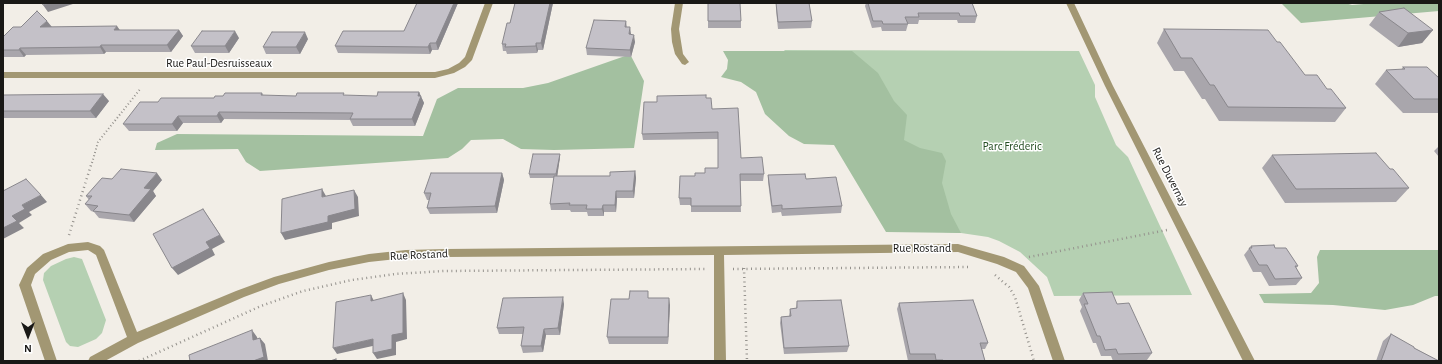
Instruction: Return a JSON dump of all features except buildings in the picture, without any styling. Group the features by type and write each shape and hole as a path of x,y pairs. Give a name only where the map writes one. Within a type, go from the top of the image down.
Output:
{"street":[{"name":"Rue Paul-Desruisseaux","path":"3,75 153,74 435,76 451,71 462,65 469,58 488,3"},
{"path":"679,3 675,29 676,42 679,54 685,62"},
{"name":"Rue Duvernay","path":"1070,3 1109,86 1249,361"},
{"path":"51,361 25,285 31,271 38,264 57,252 68,248 88,246 96,249 100,253 134,339"},
{"name":"Rue Rostand","path":"94,361 134,339 218,303 278,280 329,266 369,258 406,254 446,253 958,248 973,251 1020,269 1033,286 1059,361"},
{"path":"719,250 720,361"}],"path":[{"path":"68,248 69,233 98,142 153,74"},
{"path":"1007,263 1042,254 1181,228"},
{"path":"744,268 747,361"},
{"path":"139,361 261,306 303,292 352,280 395,274 444,271 744,268 973,268"},
{"path":"990,273 999,277 1009,287 1015,297 1034,361"}],"green space":[{"path":"1281,3 1345,3 1352,5 1375,3 1439,3 1439,11 1301,23"},
{"name":"Parc Fréderic","path":"784,50 1079,51 1095,85 1095,97 1116,145 1128,157 1192,295 1054,296 1047,277 1020,252 988,237 943,232"},
{"path":"723,51 852,51 878,73 894,101 907,115 904,140 920,148 942,153 946,161 942,183 951,214 961,233 886,232 834,145 804,144 789,136 765,114 756,92 741,82 721,77 727,69 728,60"},
{"path":"625,56 631,56 644,81 634,148 554,150 521,149 503,139 471,140 462,149 448,158 260,171 246,162 238,149 155,150 157,143 177,134 423,136 437,99 458,88 523,88 548,83"},
{"path":"1320,250 1439,250 1439,296 1435,296 1413,305 1385,310 1333,305 1264,303 1259,294 1311,293 1319,283 1317,257"},
{"path":"74,257 82,259 106,320 102,333 96,339 78,347 70,346 66,342 43,280 44,273 51,266"}]}
